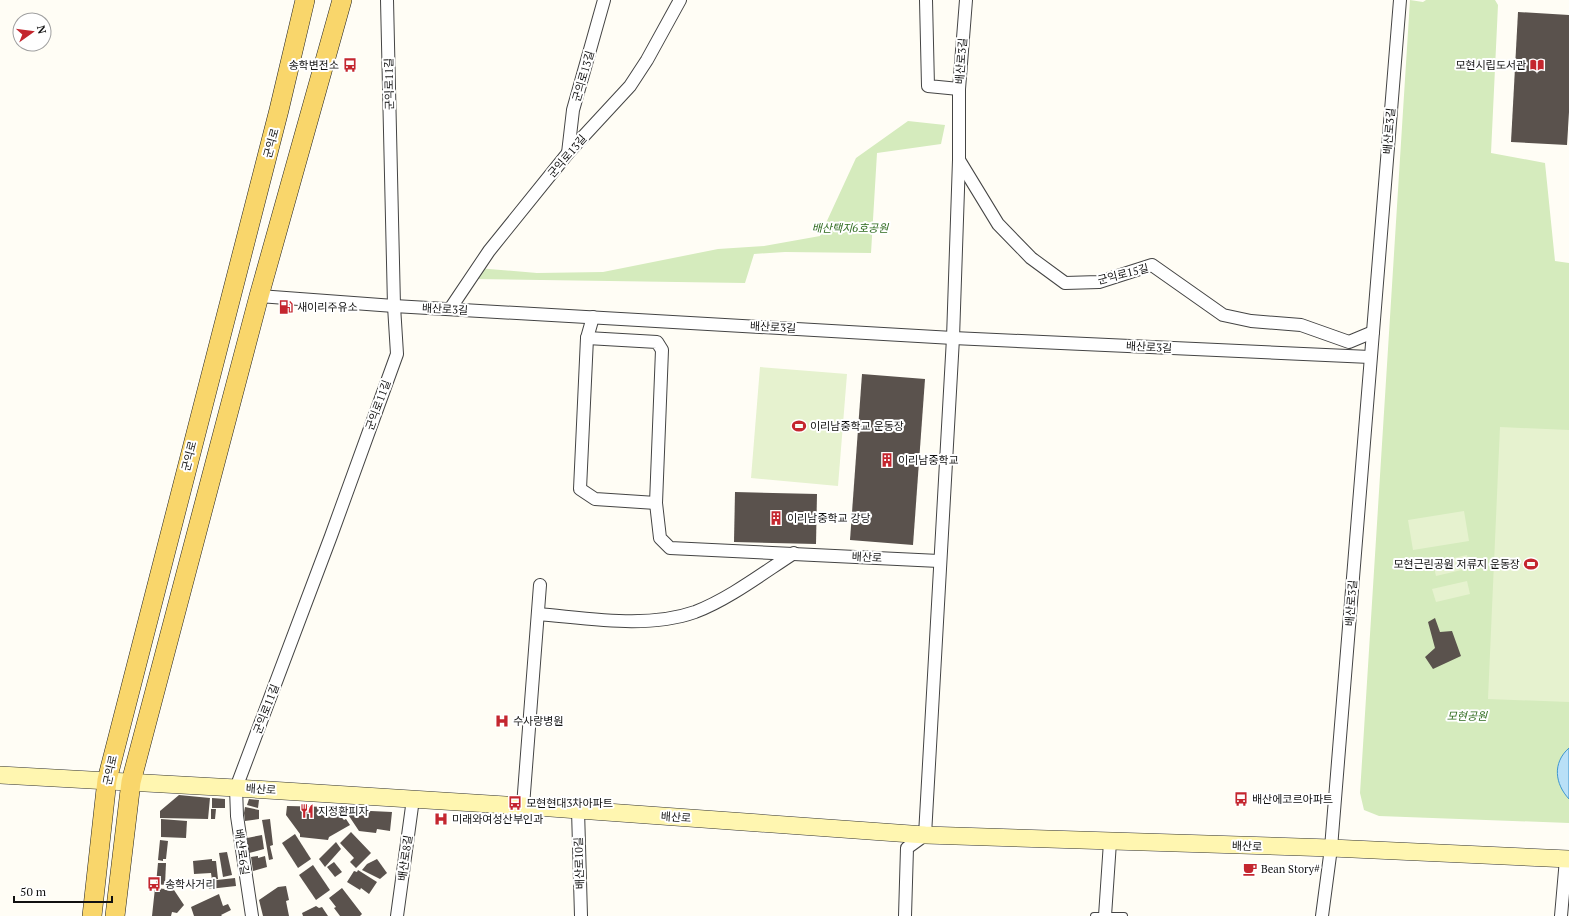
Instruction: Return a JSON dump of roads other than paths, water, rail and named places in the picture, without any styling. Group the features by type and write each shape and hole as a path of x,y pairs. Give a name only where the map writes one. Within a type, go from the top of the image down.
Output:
{"main road":[{"name":"군익로","path":"92,916 107,780 279,110 305,0"},
{"path":"115,916 131,782 259,296 342,0"}],"street":[{"name":"군익로11길","path":"236,788 331,536 397,354 394,306 387,0"},
{"name":"군의로13길","path":"568,153 573,110 604,0"},
{"name":"군익로13길","path":"450,309 489,252 568,153 630,86 648,60 680,0"},
{"path":"926,0 928,86 959,89"},
{"name":"배산로3길","path":"940,560 953,338 959,160 959,89 966,0"},
{"name":"배산로3길","path":"1322,916 1332,848 1372,332 1400,0"},
{"name":"군익로15길","path":"959,160 998,224 1031,258 1065,283 1099,282 1152,265 1223,315 1251,321 1301,325 1349,342 1372,332"},
{"path":"259,296 394,306"},
{"name":"배산로3길","path":"394,306 593,316 953,338 1370,357"},
{"path":"593,316 587,338 580,489 595,499 656,503"},
{"path":"587,338 657,342 662,350 656,503 660,538 670,548 794,553"},
{"name":"배산로","path":"794,553 940,560"},
{"path":"538,614 632,621 672,617 694,612 722,599 794,553"},
{"path":"905,916 907,848 925,835 940,560"},
{"path":"523,806 540,585"},
{"name":"배산로","path":"0,775 107,780 523,806 925,835 1332,848 1568,859"},
{"name":"배산로6길","path":"236,788 237,816 252,916"},
{"name":"배산로8길","path":"397,916 413,799"},
{"name":"배산로10길","path":"578,810 580,914"},
{"path":"1101,916 1110,842"},
{"path":"1561,916 1568,859"}],"lane":[{"path":"1101,916 1124,916"}],"water":[{"path":"1569,748 1569,799 1561,787 1557,774 1560,760"}],"place":[{"name":"송학변전소","path":"350,65"},
{"name":"모현시립도서관","path":"1537,65"},
{"name":"새이리주유소","path":"286,307"},
{"name":"이리남중학교 운동장","path":"799,426"},
{"name":"이리남중학교","path":"887,460"},
{"name":"이리남중학교 강당","path":"776,518"},
{"name":"모현근린공원 저류지 운동장","path":"1531,564"},
{"name":"수사랑병원","path":"502,721"},
{"name":"배산에코르아파트","path":"1241,799"},
{"name":"모현현대3차아파트","path":"515,803"},
{"name":"지정환피자","path":"307,811"},
{"name":"미래와여성산부인과","path":"441,819"},
{"name":"Bean Story#","path":"1250,869"},
{"name":"송학사거리","path":"154,884"}],"park label":[{"name":"배산택지6호공원","path":"850,228"},
{"name":"모현공원","path":"1467,716"}]}
